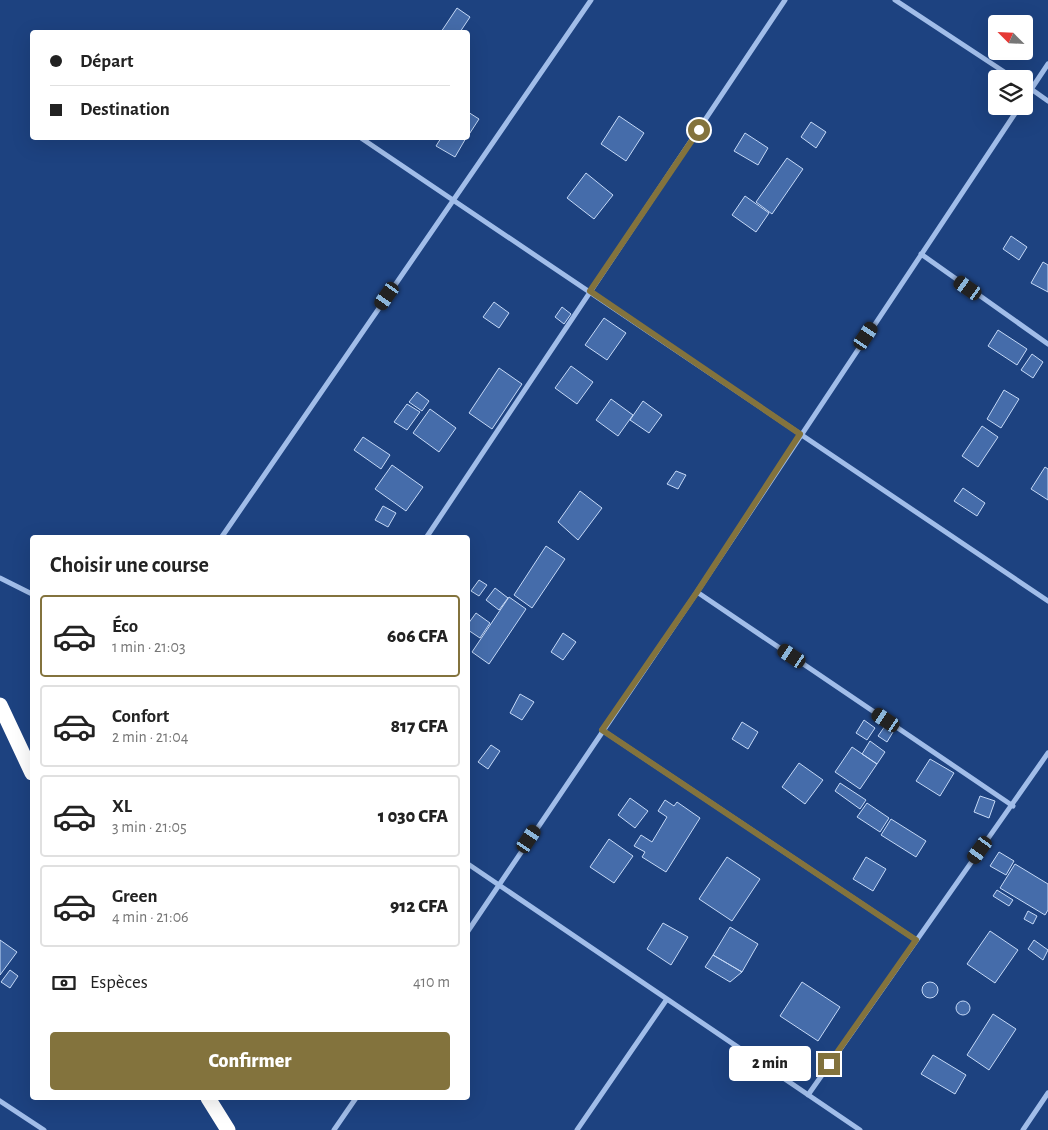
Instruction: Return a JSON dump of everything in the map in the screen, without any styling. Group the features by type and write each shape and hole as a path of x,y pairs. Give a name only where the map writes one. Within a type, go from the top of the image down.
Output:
{"highway":[{"path":"0,705 30,769"},
{"path":"209,1100 228,1130"}],"street":[{"path":"223,535 591,0"},
{"path":"428,535 785,0"},
{"path":"896,0 1001,70"},
{"path":"1033,86 1048,64"},
{"path":"1033,90 1048,101"},
{"path":"470,928 697,592 800,434 1014,115"},
{"path":"363,140 1048,601"},
{"path":"921,254 1048,344"},
{"path":"0,578 30,593"},
{"path":"697,592 1013,806"},
{"path":"602,730 916,940"},
{"path":"808,1095 916,940 1013,806 1048,753"},
{"path":"470,865 860,1130"},
{"path":"577,1130 667,999"},
{"path":"1023,1130 1048,1093"},
{"path":"334,1130 355,1100"},
{"path":"0,1101 44,1130"}],"building":[{"path":"457,8 470,17 461,30 442,30"},
{"path":"470,113 479,119 470,133"},
{"path":"619,116 644,133 626,161 601,144"},
{"path":"811,122 826,132 816,148 801,137"},
{"path":"745,133 768,148 758,165 734,151"},
{"path":"440,140 465,140 455,157 436,146"},
{"path":"787,158 803,169 772,214 756,202"},
{"path":"586,173 613,195 594,219 567,198"},
{"path":"745,196 769,213 756,232 732,215"},
{"path":"1011,236 1027,247 1019,260 1003,249"},
{"path":"1043,262 1048,265 1048,292 1031,283"},
{"path":"494,302 509,313 499,328 483,317"},
{"path":"562,307 571,314 564,324 555,317"},
{"path":"604,318 626,333 607,360 585,345"},
{"path":"998,330 1027,349 1017,365 988,346"},
{"path":"1032,354 1043,362 1033,378 1021,370"},
{"path":"571,366 593,382 577,404 555,388"},
{"path":"499,368 522,384 492,429 469,413"},
{"path":"1004,390 1019,399 1001,428 987,419"},
{"path":"417,392 429,401 422,411 409,402"},
{"path":"611,399 633,415 618,436 596,420"},
{"path":"643,401 662,415 649,433 630,420"},
{"path":"407,404 420,412 407,430 394,422"},
{"path":"430,409 456,428 439,452 413,433"},
{"path":"982,426 998,437 978,467 962,456"},
{"path":"363,437 390,455 381,469 354,450"},
{"path":"392,465 423,487 406,511 375,489"},
{"path":"1045,467 1048,469 1048,500 1031,489"},
{"path":"676,471 686,475 678,489 667,484"},
{"path":"963,488 985,503 977,516 954,501"},
{"path":"580,491 602,508 578,540 558,522"},
{"path":"383,506 396,513 388,527 375,520"},
{"path":"546,546 565,559 532,608 514,595"},
{"path":"479,580 487,585 479,596 471,591"},
{"path":"495,588 508,598 499,610 486,600"},
{"path":"509,597 526,609 489,664 472,652"},
{"path":"476,613 490,623 480,638 470,631 470,621"},
{"path":"563,633 576,642 563,660 551,652"},
{"path":"520,694 534,702 522,720 510,713"},
{"path":"864,720 875,728 867,740 856,733"},
{"path":"742,722 758,732 748,749 732,739"},
{"path":"885,726 893,732 887,742 878,736"},
{"path":"870,741 885,752 877,764 862,754"},
{"path":"491,745 500,751 488,769 478,762"},
{"path":"852,747 877,764 860,789 835,772"},
{"path":"930,759 954,773 940,796 916,781"},
{"path":"799,763 823,780 805,804 782,787"},
{"path":"840,783 866,800 860,809 835,791"},
{"path":"980,796 995,801 989,818 974,812"},
{"path":"630,798 648,811 635,828 618,815"},
{"path":"665,800 674,806 677,802 700,818 666,872 642,857 645,852 634,846 641,835 652,842 667,817 658,811"},
{"path":"867,803 889,818 880,832 857,817"},
{"path":"891,819 926,841 916,857 881,835"},
{"path":"609,839 633,856 614,883 590,867"},
{"path":"999,852 1014,861 1006,875 990,866"},
{"path":"727,857 760,879 732,921 699,899"},
{"path":"866,857 886,869 873,891 853,879"},
{"path":"1015,864 1048,884 1048,910 1045,915 1000,888"},
{"path":"997,890 1013,900 1009,906 993,896"},
{"path":"1028,911 1037,916 1033,924 1024,919"},
{"path":"663,923 688,937 671,965 647,949"},
{"path":"730,927 758,944 742,972 713,955"},
{"path":"990,931 1018,950 995,983 967,964"},
{"path":"0,940 17,952 0,975"},
{"path":"1034,940 1048,950 1043,960 1028,949"},
{"path":"713,955 742,972 730,982 705,967"},
{"path":"10,970 18,976 10,988 1,982"},
{"path":"802,982 840,1007 818,1041 780,1016"},
{"path":"930,982 936,984 938,990 936,996 930,998 924,996 922,990 924,984"},
{"path":"963,1001 968,1003 970,1008 968,1013 963,1015 958,1013 956,1008 958,1003"},
{"path":"993,1014 1016,1029 989,1070 967,1055"},
{"path":"933,1055 966,1075 955,1094 921,1074"}],"route":[{"path":"699,130 590,291 800,434 697,592 602,730 916,940 829,1064"}]}
